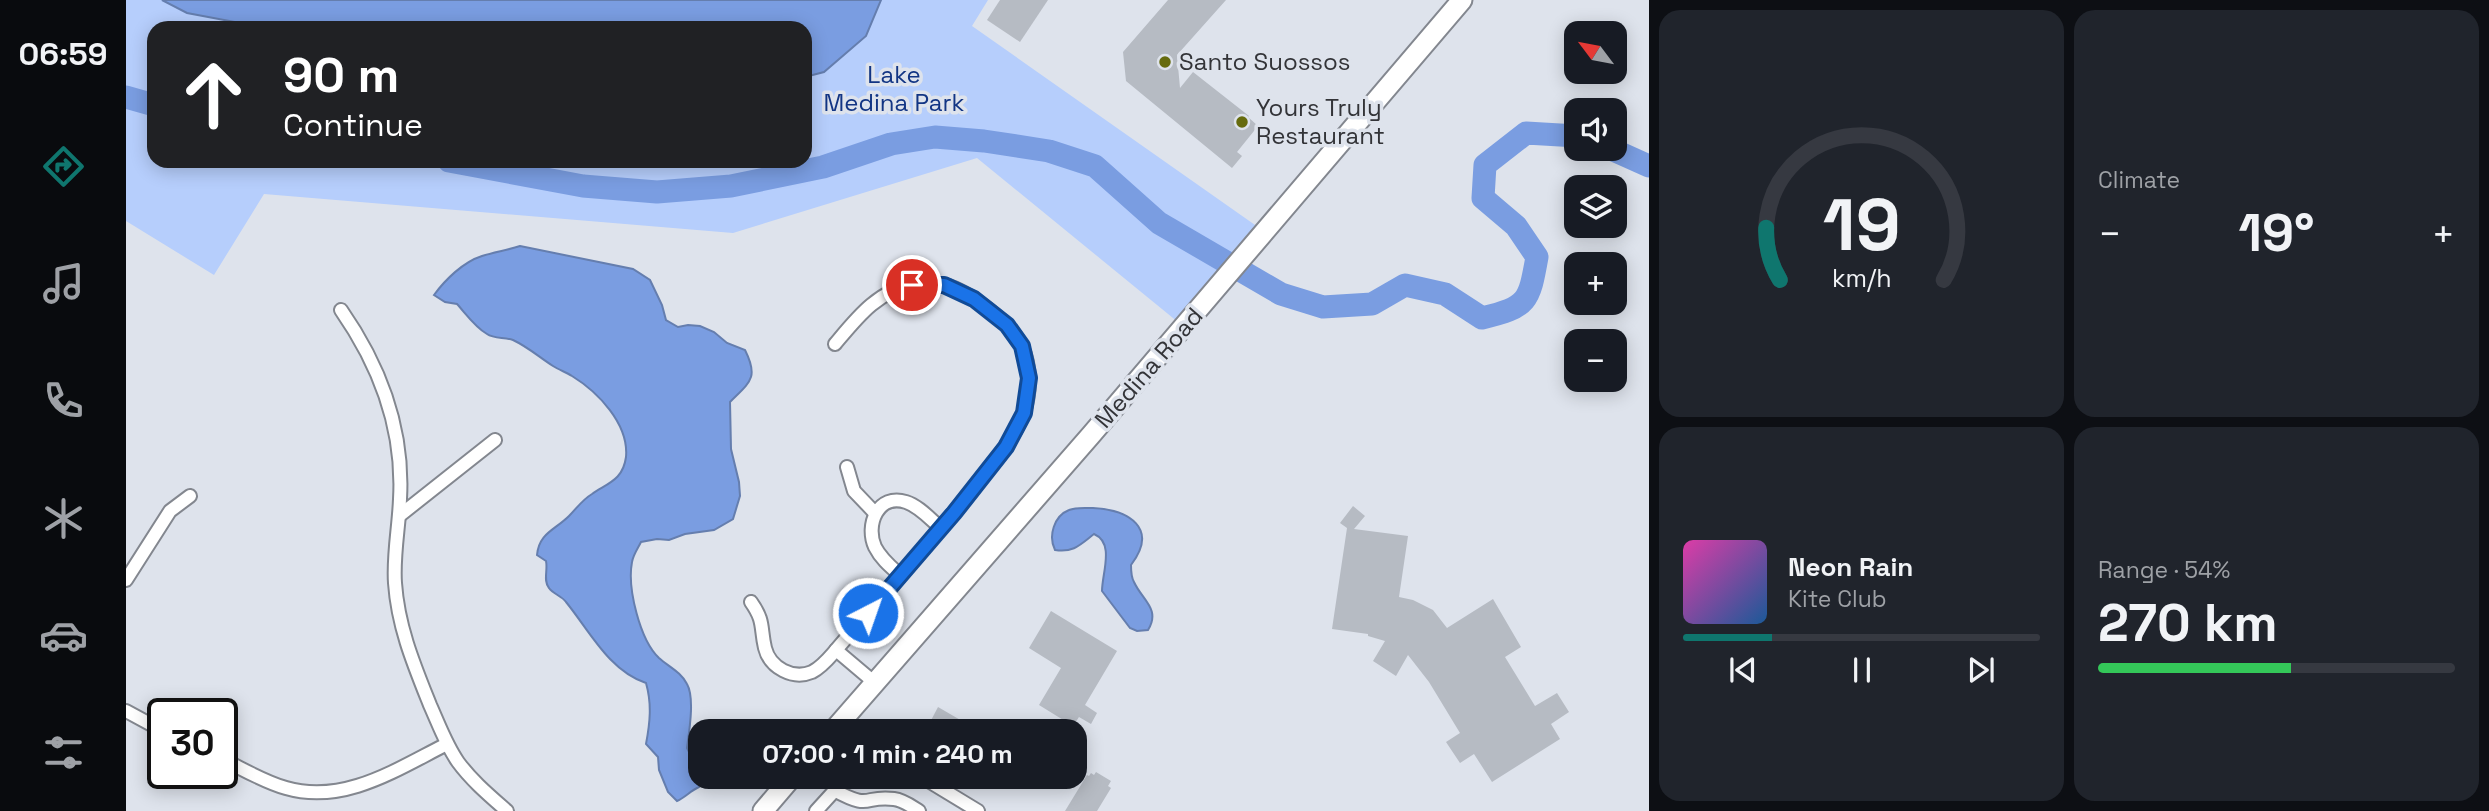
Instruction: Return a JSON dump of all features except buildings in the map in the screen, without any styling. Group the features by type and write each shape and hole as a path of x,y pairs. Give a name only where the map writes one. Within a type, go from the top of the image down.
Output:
{"highway":[{"name":"Medina Road","path":"843,719 1462,0"},
{"path":"763,811 782,789"}],"street":[{"path":"751,602 763,626 765,648 776,667 786,672 805,674 814,671 836,650 941,528 1006,447 1024,413 1029,378 1022,346 1007,325 974,299 944,285 912,285 888,294 863,311 835,344"},
{"path":"341,310 372,360 392,415 401,474 395,571 398,613 414,665 447,744 469,776 507,811"},
{"path":"399,516 495,440"},
{"path":"847,467 854,491 875,513"},
{"path":"126,580 170,511 190,496"},
{"path":"900,575 880,556 874,544 870,531 875,513 887,502 906,501 941,528"},
{"path":"836,650 875,683"},
{"path":"126,711 147,722"},
{"path":"238,767 286,788 326,793 368,783 447,744"},
{"path":"942,789 978,811"},
{"path":"816,811 834,790 852,805 860,807 891,798 919,811"}],"green space":[{"name":"Lake Medina Park","path":"126,0 988,0 972,26 1265,232 1184,327 977,158 733,233 264,194 214,275 126,221"}],"shaded area":[{"path":"162,0 881,0 866,36 824,72 812,75 812,21 229,21 187,13"},
{"path":"520,246 633,269 650,280 666,320 678,327 700,326 714,332 727,343 745,350 749,359 752,373 750,379 730,402 731,449 740,496 733,519 714,530 685,534 669,540 641,542 632,562 633,599 646,639 659,658 682,676 691,698 687,748 688,789 696,789 677,801 668,792 659,770 658,757 646,744 650,714 646,683 621,669 610,659 564,600 551,590 546,582 546,561 537,555 538,548 548,532 622,471 626,445 622,433 610,410 582,383 513,340 487,334 457,304 445,302 434,295 461,267 482,256"},
{"path":"1093,508 1128,517 1141,531 1142,541 1131,565 1131,572 1137,588 1151,610 1148,630 1137,631 1130,628 1102,591 1106,551 1100,538 1094,534 1072,549 1055,550 1052,533 1060,517 1072,509"}],"waterway":[{"path":"126,97 147,103"},
{"path":"487,168 583,186 657,192 731,186 823,167 891,144 935,137 984,141 1049,151 1095,166 1159,223 1281,294 1323,307 1372,304 1405,285 1445,294 1482,318 1509,310 1524,300 1532,284 1537,257 1516,226 1483,198 1485,165 1526,133 1564,135"},
{"path":"1627,156 1649,166"}],"place":[{"name":"Santo Suossos","path":"1165,62"},
{"name":"Yours Truly Restaurant","path":"1242,122"}],"route":[{"path":"868,613 954,513 1006,447 1024,413 1029,378 1022,346 1007,325 974,299 944,285 912,285"}]}
